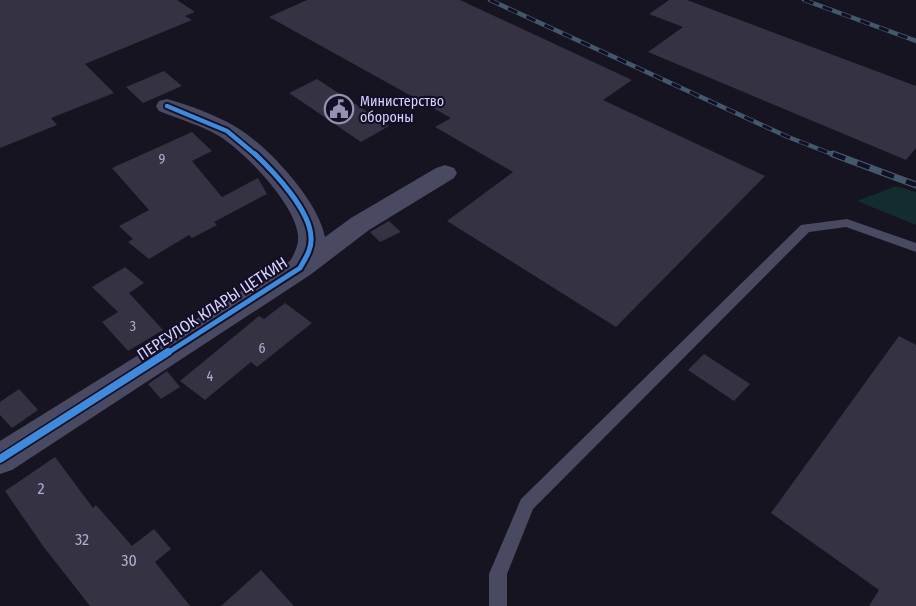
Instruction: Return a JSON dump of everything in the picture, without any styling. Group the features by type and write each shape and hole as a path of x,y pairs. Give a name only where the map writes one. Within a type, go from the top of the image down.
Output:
{"street":[{"name":"ПЕРЕУЛОК КЛАРЫ ЦЕТКИН","path":"0,459 300,268 311,250 311,230 299,206 263,161 228,132 167,106"},
{"path":"300,268 360,224 445,173"}],"lane":[{"path":"498,606 498,574 527,504 805,228 847,223 916,248"}],"green space":[{"path":"896,186 916,192 916,225 857,201"}],"building":[{"path":"0,0 177,0 195,12 185,16 192,20 85,64 114,93 51,118 57,125 0,148"},
{"path":"307,0 460,0 632,80 603,100 765,176 616,327 447,221 513,172 435,127 451,118 269,17"},
{"path":"669,0 687,0 916,86 916,148 906,160 648,52 683,27 649,14"},
{"path":"164,71 182,86 143,103 126,87"},
{"name":"Министерство обороны","path":"317,79 389,126 361,142 289,93"},
{"path":"192,132 212,151 192,161 222,197 258,178 267,194 214,222 217,225 192,238 189,235 149,259 128,242 133,239 119,226 149,210 112,168"},
{"path":"389,221 401,232 380,242 370,232"},
{"path":"125,267 144,283 129,293 163,330 128,351 102,322 118,312 92,287"},
{"path":"285,303 312,323 257,367 251,362 205,400 180,381 259,316 264,319"},
{"path":"899,336 916,345 916,606 869,606 879,590 771,513"},
{"path":"704,354 750,384 734,401 688,370"},
{"path":"167,371 180,387 161,399 148,384"},
{"path":"19,389 38,410 12,428 0,415 0,402"},
{"path":"55,457 93,508 96,505 132,546 154,529 171,549 155,562 190,606 90,606 43,546 5,491"},
{"path":"261,570 294,606 221,606"}],"railway":[{"path":"490,0 788,137 837,156"},
{"path":"804,0 916,41"},
{"path":"833,154 916,185"}],"cycle path":[{"path":"0,459 300,268 308,254 311,234 305,217 287,190 263,161 227,131 167,106"}],"place":[{"name":"Министерство обороны","path":"339,109"}]}
